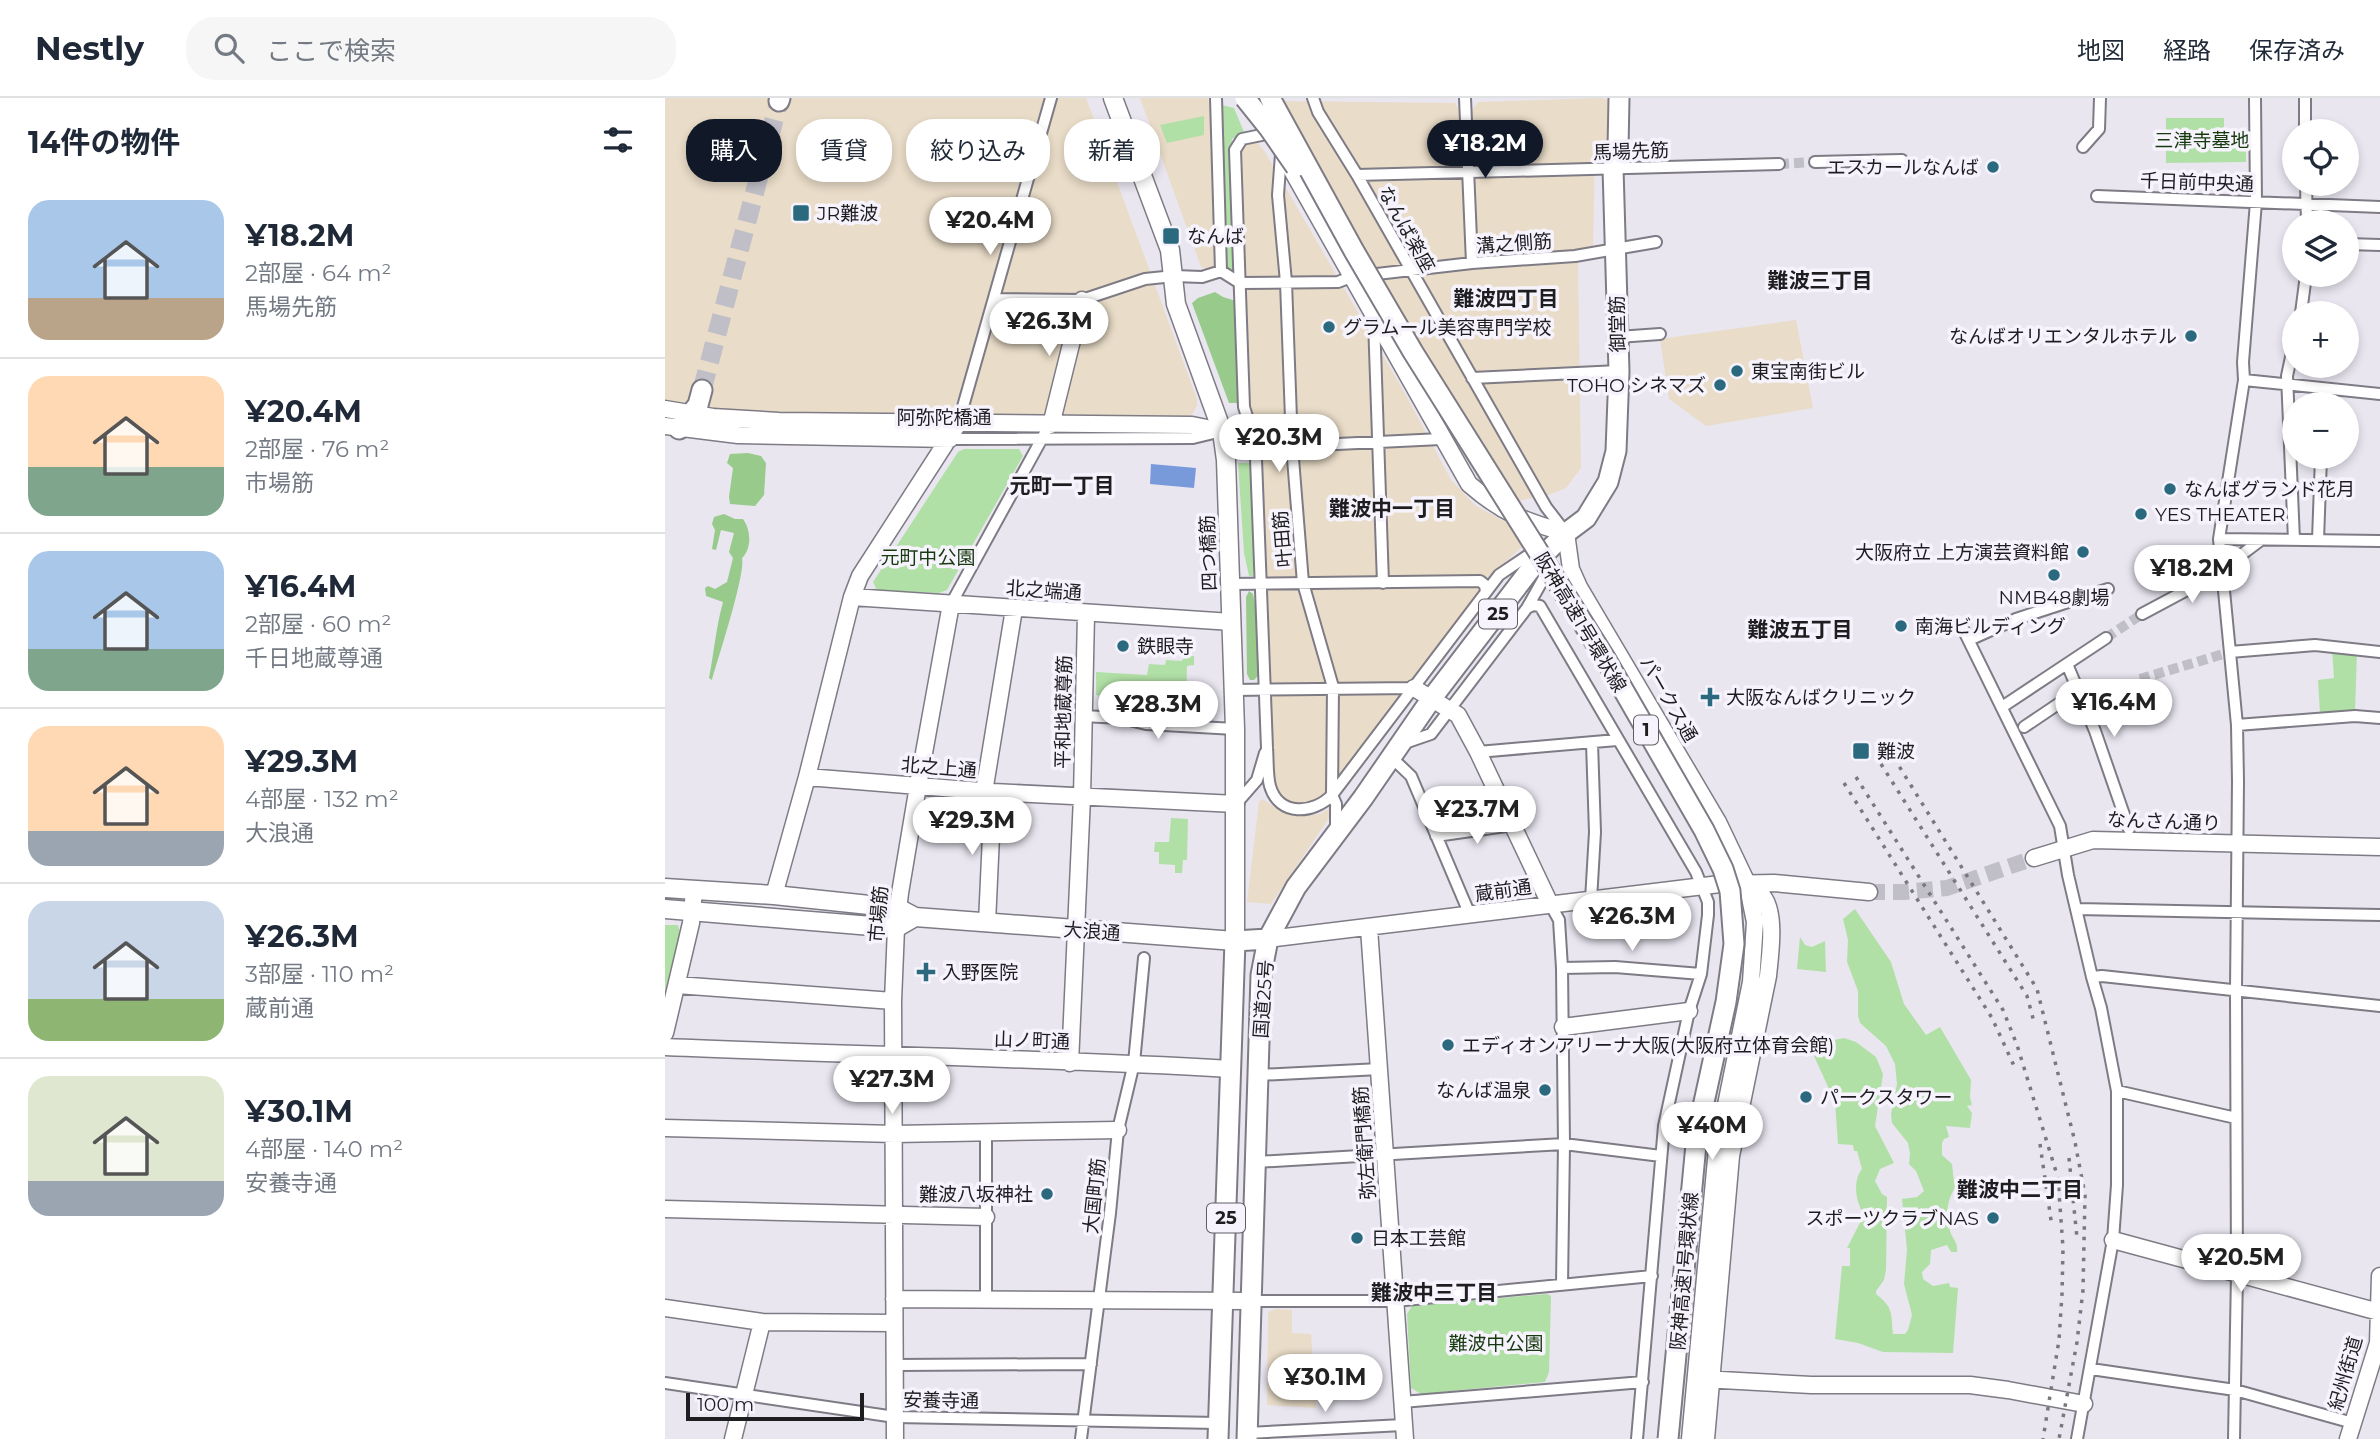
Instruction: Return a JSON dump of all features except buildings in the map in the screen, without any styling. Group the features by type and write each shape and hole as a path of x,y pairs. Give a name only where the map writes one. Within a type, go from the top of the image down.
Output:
{"highway":[{"path":"1245,98 1355,251"},
{"name":"阪神高速1号環状線","path":"1270,98 1413,352 1605,658 1704,830 1723,869 1730,891 1734,919 1731,969 1697,1134 1668,1439"},
{"name":"御堂筋","path":"1566,533 1586,518 1603,491 1612,473 1616,451 1619,371 1613,169 1618,149 1619,98"},
{"path":"678,423 698,405 702,390"},
{"name":"国道25号","path":"1247,1436 1261,975 1268,939 1296,887 1432,698 1536,562 1566,533"},
{"name":"大浪通","path":"1235,941 1268,939"},
{"name":"国道25号","path":"1218,1431 1235,941"}],"main road":[{"name":"四つ橋筋","path":"1114,98 1170,250 1176,304 1222,431 1226,460 1235,729 1235,941"},
{"name":"大浪通","path":"665,888 774,895 898,908 915,917 1235,941"},
{"path":"665,909 897,928 915,917"}],"street":[{"path":"774,895 852,597 860,576 958,424 1051,98"},
{"path":"1216,98 1221,271"},
{"path":"1251,98 1441,439 1469,484 1489,502 1523,521 1566,533"},
{"name":"なんば楽座","path":"1313,98 1318,112 1357,175 1546,507 1566,533"},
{"path":"1465,98 1472,263"},
{"path":"2083,147 2099,129 2100,98"},
{"path":"2234,1439 2237,1274 2237,725 2219,539 2244,380 2243,362 2256,202 2255,98"},
{"path":"2305,98 2305,119"},
{"path":"1271,133 1242,139 1235,150 1244,407 1257,448 1266,748 1270,786 1281,803 1289,807 1310,809 1322,805 1499,575 1530,553 1566,533"},
{"name":"叶田筋","path":"1282,151 1278,195 1286,282 1292,446 1303,583 1333,687 1332,795 1336,804 1335,832"},
{"path":"1815,162 1902,159"},
{"name":"馬場先筋","path":"1357,175 1779,164"},
{"name":"千日前中央通","path":"2097,196 2380,207"},
{"path":"2306,196 2306,210"},
{"name":"溝之側筋","path":"1240,283 1338,282 1351,277 1472,263 1576,257 1655,242"},
{"path":"2359,245 2380,246"},
{"path":"994,299 1082,300 1145,279 1174,275 1202,277 1221,271 1240,283"},
{"name":"市場筋","path":"895,1439 893,1001 898,908 918,786 951,604 1046,431 1082,300"},
{"path":"1374,319 1383,583"},
{"path":"1618,337 1660,334"},
{"path":"1472,378 1619,371"},
{"path":"2287,378 2294,540"},
{"path":"2244,380 2380,394"},
{"name":"阿弥陀橋通","path":"665,410 678,423 738,435 950,439 1046,431 1192,425 1222,431 1257,448 1441,439"},
{"name":"阿弥陀橋通","path":"678,423 779,421 958,424 1046,431"},
{"path":"2318,540 2321,469"},
{"path":"1470,915 1411,776 1395,751 1431,734 1451,710 1527,608 1566,533"},
{"name":"パークス通","path":"1566,533 1571,569 1579,587 1718,822 1747,883 1755,922 1751,982 1717,1149 1704,1379 1706,1439"},
{"path":"2219,539 2380,541"},
{"path":"2142,614 2213,576 2262,539"},
{"path":"1231,584 1481,581 1486,592"},
{"path":"1969,640 2015,620 2108,589"},
{"name":"北之端通","path":"852,597 1232,622"},
{"path":"1527,608 1540,606 1703,886 1708,902 1701,974 1689,1011 1671,1092 1661,1156 1637,1439"},
{"path":"987,923 989,792 1014,609"},
{"name":"平和地蔵尊筋","path":"1070,1063 1082,797 1086,614"},
{"path":"1963,629 2060,826 2068,875 2101,1008 2117,1091 2117,1185 2113,1240 2077,1439"},
{"path":"2002,707 2106,638"},
{"path":"2229,652 2315,645 2380,652"},
{"path":"2067,664 2079,690 2129,830"},
{"path":"1234,690 1414,688 1458,715 1559,920 1564,1144 1562,1285"},
{"path":"2024,727 2079,690"},
{"path":"1083,716 1121,718 1146,724 1235,729"},
{"path":"2237,725 2355,716 2380,718"},
{"path":"1478,752 1618,740"},
{"path":"1591,900 1595,832 1592,743"},
{"path":"1236,804 1257,780 1266,748"},
{"name":"北之上通","path":"807,777 989,792 1236,804"},
{"path":"1436,836 1513,825"},
{"name":"なんさん通り","path":"2065,848 2094,840 2380,847"},
{"path":"2034,858 2065,848"},
{"name":"蔵前通","path":"1268,939 1703,886 1775,883 1869,892"},
{"path":"665,1033 691,923 694,891"},
{"path":"2077,909 2380,915"},
{"name":"弥左衛門橋筋","path":"1369,928 1404,1432"},
{"name":"大国町筋","path":"1081,1439 1100,1298 1118,1130 1134,1063 1144,958"},
{"path":"1562,968 1615,967 1701,974"},
{"path":"2092,977 2380,1006"},
{"path":"677,985 893,1001"},
{"path":"1563,1027 1689,1011"},
{"name":"山ノ町通","path":"665,1047 1070,1063 1134,1063 1230,1069"},
{"path":"1259,1074 1380,1069"},
{"path":"2117,1091 2236,1118"},
{"path":"665,1128 894,1134 1118,1130"},
{"path":"986,1132 986,1299"},
{"path":"1256,1162 1564,1144 1661,1156"},
{"path":"665,1209 986,1217"},
{"path":"2113,1240 2379,1312"},
{"path":"894,1299 1395,1300 1652,1276"},
{"name":"紀州街道","path":"2348,1439 2376,1367 2380,1276"},
{"path":"665,1308 762,1322 893,1323"},
{"path":"733,1439 762,1322"},
{"path":"895,1365 1091,1364"},
{"path":"2091,1369 2235,1390 2353,1423"},
{"path":"1704,1379 1811,1385 1970,1385 2084,1404"},
{"name":"パークス通","path":"1690,1439 1704,1379"},
{"path":"1402,1402 1643,1382"},
{"name":"安養寺通","path":"665,1383 745,1397 895,1417 1084,1420 1218,1431"},
{"path":"1247,1436 1404,1432"}],"shaded area":[{"path":"665,98 1044,98 1038,119 906,119 906,182 1020,182 960,393 951,413 946,416 750,415 665,404"},
{"path":"1057,98 1086,98 1094,119 1064,119 1064,182 1117,182 1197,399 1197,406 1190,417 974,416 969,409 1033,182 1050,182 1050,123"},
{"path":"1140,98 1208,98 1212,120 1214,267 1201,267 1160,153 1160,119 1148,119"},
{"path":"1600,98 1608,100 1610,145 1595,150 1593,247 1578,263 1581,468 1566,488 1546,496 1534,493 1532,498 1518,501 1383,284 1281,101 1455,103 1460,111 1471,111 1478,102"},
{"path":"1257,142 1265,152 1407,397 1451,480 1476,506 1524,532 1524,545 1490,576 1477,597 1321,799 1307,805 1291,803 1280,796 1273,783 1260,439 1249,407 1240,153 1244,143"},
{"name":"東宝南街ビル","path":"1796,320 1813,408 1706,426 1669,399 1660,339"},
{"path":"1262,799 1296,816 1320,814 1329,809 1333,812 1271,904 1247,902 1259,802"},
{"path":"1276,1309 1292,1310 1292,1333 1311,1334 1316,1408 1267,1405 1268,1312"}],"green space":[{"path":"1222,105 1234,108 1244,132 1232,139 1231,147 1235,268 1232,270 1226,268"},
{"path":"1204,116 1204,135 1167,143 1160,125"},
{"name":"三津寺墓地","path":"2166,118 2224,118 2224,137 2246,137 2246,162 2166,163"},
{"path":"1215,292 1236,301 1239,403 1229,403 1192,303"},
{"name":"元町中公園","path":"964,449 1019,449 1023,456 947,590 939,593 877,590 873,582 958,452"},
{"path":"748,453 761,456 766,463 764,495 755,506 730,504 733,468 727,463 730,454"},
{"path":"1238,463 1251,463 1255,553 1253,576 1249,576 1244,553"},
{"path":"724,514 743,519 748,528 749,539 742,558 736,598 712,680 709,678 723,602 706,596 705,588 708,586 715,589 727,582 733,558 729,552 734,533 721,530 716,550 712,549 714,517"},
{"path":"1249,591 1253,594 1258,619 1260,674 1254,680 1250,680 1247,674 1246,597"},
{"path":"2332,650 2357,652 2355,711 2320,714 2318,680 2334,678"},
{"path":"1184,656 1194,656 1194,665 1187,666 1186,708 1148,705 1096,695 1096,672 1147,675 1149,664 1165,665 1166,660 1182,661"},
{"path":"1171,818 1188,819 1187,860 1183,860 1182,873 1175,873 1175,865 1159,864 1159,852 1154,852 1155,842 1169,842"},
{"path":"1855,909 1891,962 1904,1004 1926,1035 1940,1027 1971,1080 1972,1105 1967,1106 1972,1113 1970,1128 1946,1126 1949,1137 1942,1143 1942,1155 1952,1164 1954,1182 1957,1185 1951,1195 1947,1213 1957,1252 1951,1252 1947,1245 1931,1250 1930,1264 1922,1272 1923,1279 1933,1286 1949,1283 1950,1287 1958,1288 1953,1353 1883,1352 1858,1343 1835,1339 1842,1266 1850,1266 1850,1248 1847,1248 1864,1215 1856,1192 1862,1169 1857,1151 1854,1151 1853,1145 1838,1144 1835,1102 1814,1056 1834,1040 1844,1038 1856,1042 1876,1057 1883,1074 1875,1126 1894,1163 1880,1169 1875,1181 1882,1194 1887,1197 1886,1270 1876,1294 1889,1308 1893,1334 1905,1334 1912,1315 1904,1284 1907,1250 1902,1199 1917,1197 1924,1191 1916,1171 1909,1164 1908,1143 1892,1123 1891,1114 1897,1084 1895,1064 1886,1046 1860,1023 1858,1016 1858,991 1847,962 1848,940 1843,919"},
{"path":"665,925 678,925 680,933 665,992"},
{"path":"1800,937 1805,945 1812,947 1825,941 1826,972 1797,969"},
{"name":"難波中公園","path":"1547,1294 1551,1296 1549,1372 1545,1382 1421,1394 1411,1388 1407,1314 1412,1306"}],"water":[{"path":"1151,464 1196,468 1194,488 1150,484"}],"tunnel":[{"path":"702,390 779,101"},
{"path":"1779,164 1815,162"},
{"path":"2106,638 2142,614"},
{"path":"2140,679 2230,652"},
{"path":"1869,892 1947,888 2034,858"}],"railway":[{"path":"1894,758 2037,989 2075,1142 2085,1195 2083,1290 2077,1342 2059,1439"},
{"path":"1881,764 2027,996 2034,1022"},
{"path":"1856,777 2003,1010 2017,1045 2058,1178 2063,1248 2062,1294 2059,1340 2043,1439"},
{"path":"1844,783 1992,1018 2015,1068"},
{"path":"2040,1144 2052,1227"},
{"path":"2069,1158 2077,1238"}],"place":[{"name":"エスカールなんば","path":"1993,167"},
{"name":"JR難波","path":"801,213"},
{"name":"なんば","path":"1171,236"},
{"name":"グラムール美容専門学校","path":"1329,327"},
{"name":"なんばオリエンタルホテル","path":"2191,336"},
{"name":"東宝南街ビル","path":"1737,371"},
{"name":"TOHO シネマズ","path":"1720,385"},
{"name":"なんばグランド花月","path":"2170,489"},
{"name":"YES THEATER","path":"2141,514"},
{"name":"大阪府立 上方演芸資料館","path":"2083,552"},
{"name":"NMB48劇場","path":"2054,575"},
{"name":"南海ビルディング","path":"1901,626"},
{"name":"鉄眼寺","path":"1123,646"},
{"name":"大阪なんばクリニック","path":"1710,697"},
{"name":"難波","path":"1861,751"},
{"name":"入野医院","path":"926,972"},
{"name":"エディオンアリーナ大阪(大阪府立体育会館)","path":"1448,1045"},
{"name":"なんば温泉","path":"1545,1090"},
{"name":"パークスタワー","path":"1806,1097"},
{"name":"難波八坂神社","path":"1047,1194"},
{"name":"スポーツクラブNAS","path":"1993,1218"},
{"name":"日本工芸館","path":"1357,1238"}],"district":[{"name":"難波三丁目","path":"1820,281"},
{"name":"難波四丁目","path":"1506,299"},
{"name":"元町一丁目","path":"1062,486"},
{"name":"難波中一丁目","path":"1392,509"},
{"name":"難波五丁目","path":"1800,630"},
{"name":"難波中二丁目","path":"2020,1190"},
{"name":"難波中三丁目","path":"1434,1293"}]}
